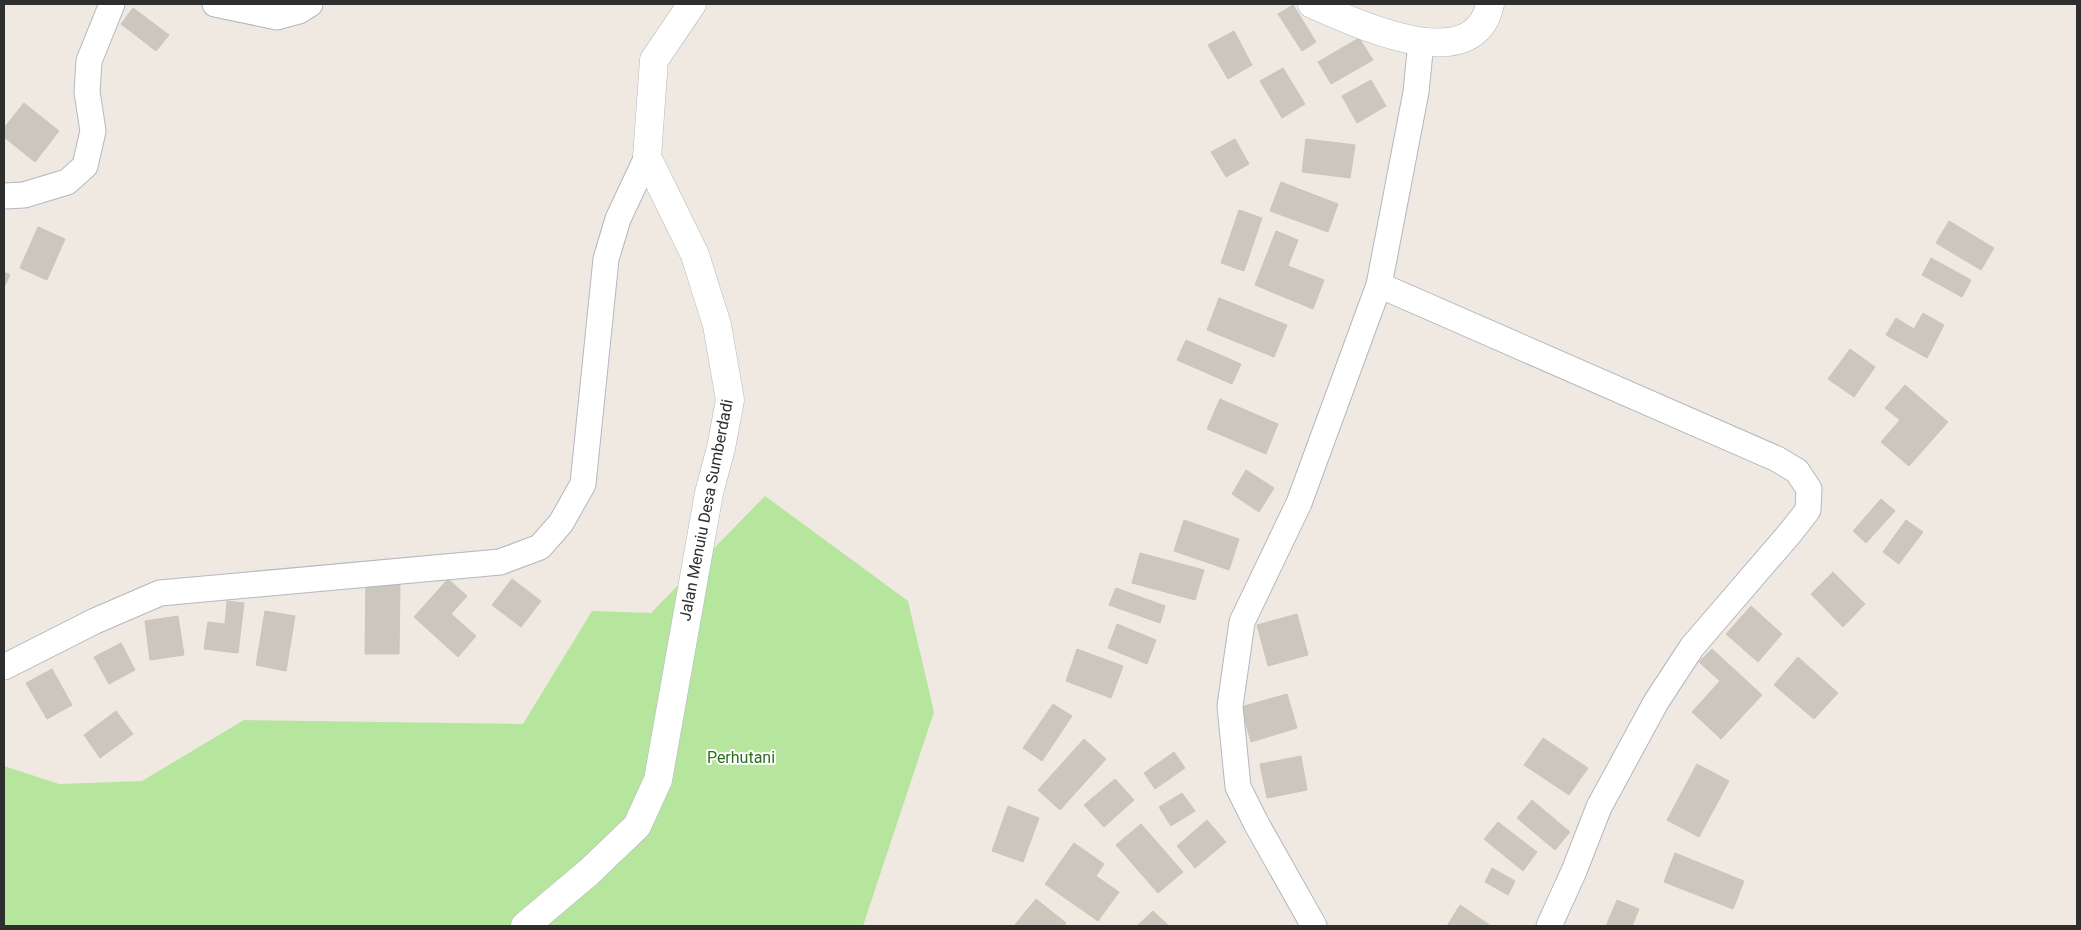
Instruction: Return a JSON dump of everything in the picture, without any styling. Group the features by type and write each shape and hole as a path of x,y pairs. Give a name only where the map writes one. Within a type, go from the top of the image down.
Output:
{"street":[{"path":"4,196 24,194 67,182 85,166 94,131 87,92 89,61 112,4"},
{"path":"215,4 277,17 299,11 310,4"},
{"path":"4,667 95,621 160,593 500,562 540,547 560,523 583,484 606,259 618,219 647,157 654,60 692,4"},
{"path":"1312,4 1370,29 1421,42 1454,41 1476,31 1488,12 1490,4"},
{"path":"1309,918 1256,824 1238,787 1230,706 1242,622 1299,503 1379,286 1416,92 1421,42"},
{"name":"Jalan Menuiu Desa Sumberdadi","path":"525,926 589,872 637,826 658,780 709,493 721,448 730,400 717,325 695,255 647,157"},
{"path":"1379,286 1777,458 1797,471 1809,489 1808,510 1692,647 1656,702 1599,807 1574,871 1549,926"}],"green space":[{"name":"Perhutani","path":"765,496 908,601 934,712 863,926 4,926 4,766 59,784 142,781 244,720 523,724 592,611 651,613"}],"building":[{"path":"1293,5 1316,42 1302,51 1278,14"},
{"path":"133,8 169,35 156,51 121,24"},
{"path":"1234,31 1252,65 1228,79 1208,45"},
{"path":"1359,38 1373,60 1331,84 1318,62"},
{"path":"1283,68 1305,104 1282,118 1260,81"},
{"path":"1371,80 1386,106 1357,123 1342,96"},
{"path":"24,103 59,131 35,162 4,137 4,128"},
{"path":"1235,139 1249,164 1226,177 1211,152"},
{"path":"1306,139 1355,145 1350,178 1302,172"},
{"path":"1281,182 1338,204 1328,232 1270,211"},
{"path":"1239,210 1262,218 1244,271 1221,263"},
{"path":"1949,221 1994,248 1981,270 1936,243"},
{"path":"38,227 65,239 47,280 20,268"},
{"path":"1276,231 1298,240 1288,266 1324,280 1313,309 1255,285"},
{"path":"1931,258 1971,280 1962,297 1922,275"},
{"path":"4,272 10,275 4,287"},
{"path":"1219,298 1287,325 1274,357 1207,330"},
{"path":"1923,313 1944,325 1927,358 1886,335 1896,318 1914,329"},
{"path":"1186,340 1241,364 1232,384 1177,360"},
{"path":"1850,349 1875,367 1854,397 1828,379"},
{"path":"1905,385 1948,422 1909,466 1881,442 1900,420 1885,408"},
{"path":"1220,399 1278,424 1266,454 1207,429"},
{"path":"1246,470 1274,488 1259,512 1232,494"},
{"path":"1881,499 1895,511 1866,543 1853,531"},
{"path":"1184,520 1239,539 1229,570 1174,551"},
{"path":"1906,520 1923,532 1899,564 1883,552"},
{"path":"1140,553 1204,570 1195,600 1132,583"},
{"path":"1833,572 1865,604 1843,627 1811,594"},
{"path":"448,579 467,596 451,614 476,636 458,657 414,617"},
{"path":"512,579 541,601 521,627 492,605"},
{"path":"366,582 400,583 399,654 365,654"},
{"path":"1116,588 1165,606 1160,623 1109,605"},
{"path":"227,601 244,603 238,653 204,649 208,622 225,624"},
{"path":"1751,606 1782,634 1758,662 1726,634"},
{"path":"265,611 295,616 286,671 256,665"},
{"path":"1297,614 1308,655 1268,666 1257,625"},
{"path":"178,616 184,655 150,660 145,621"},
{"path":"1117,624 1156,640 1147,664 1108,648"},
{"path":"121,643 135,670 109,684 94,657"},
{"path":"1077,649 1123,666 1111,698 1066,681"},
{"path":"1712,649 1762,695 1721,739 1692,712 1720,681 1699,662"},
{"path":"1798,657 1838,693 1814,719 1774,685"},
{"path":"52,669 72,705 47,719 26,683"},
{"path":"1287,694 1297,728 1251,742 1241,707"},
{"path":"1053,704 1072,716 1042,761 1023,748"},
{"path":"116,711 133,734 100,758 84,735"},
{"path":"1543,738 1588,768 1569,795 1524,765"},
{"path":"1084,739 1106,759 1060,810 1038,790"},
{"path":"1174,752 1185,768 1155,789 1144,773"},
{"path":"1301,756 1307,790 1267,798 1260,764"},
{"path":"1697,764 1729,781 1699,837 1667,820"},
{"path":"1115,779 1134,800 1104,827 1084,805"},
{"path":"1182,793 1195,811 1171,826 1159,807"},
{"path":"1532,800 1570,832 1555,850 1517,818"},
{"path":"1008,806 1039,818 1023,862 992,851"},
{"path":"1207,820 1226,842 1195,868 1177,846"},
{"path":"1498,822 1537,852 1523,871 1484,839"},
{"path":"1141,824 1183,872 1158,893 1116,845"},
{"path":"1074,843 1104,864 1096,876 1119,892 1098,921 1045,884"},
{"path":"1675,853 1744,881 1733,909 1664,882"},
{"path":"1492,868 1515,881 1508,895 1485,882"},
{"path":"1036,899 1066,923 1064,926 1014,926"},
{"path":"1617,900 1639,909 1632,926 1606,926"},
{"path":"1460,905 1491,926 1447,926"},
{"path":"1153,911 1169,926 1137,926"}]}
